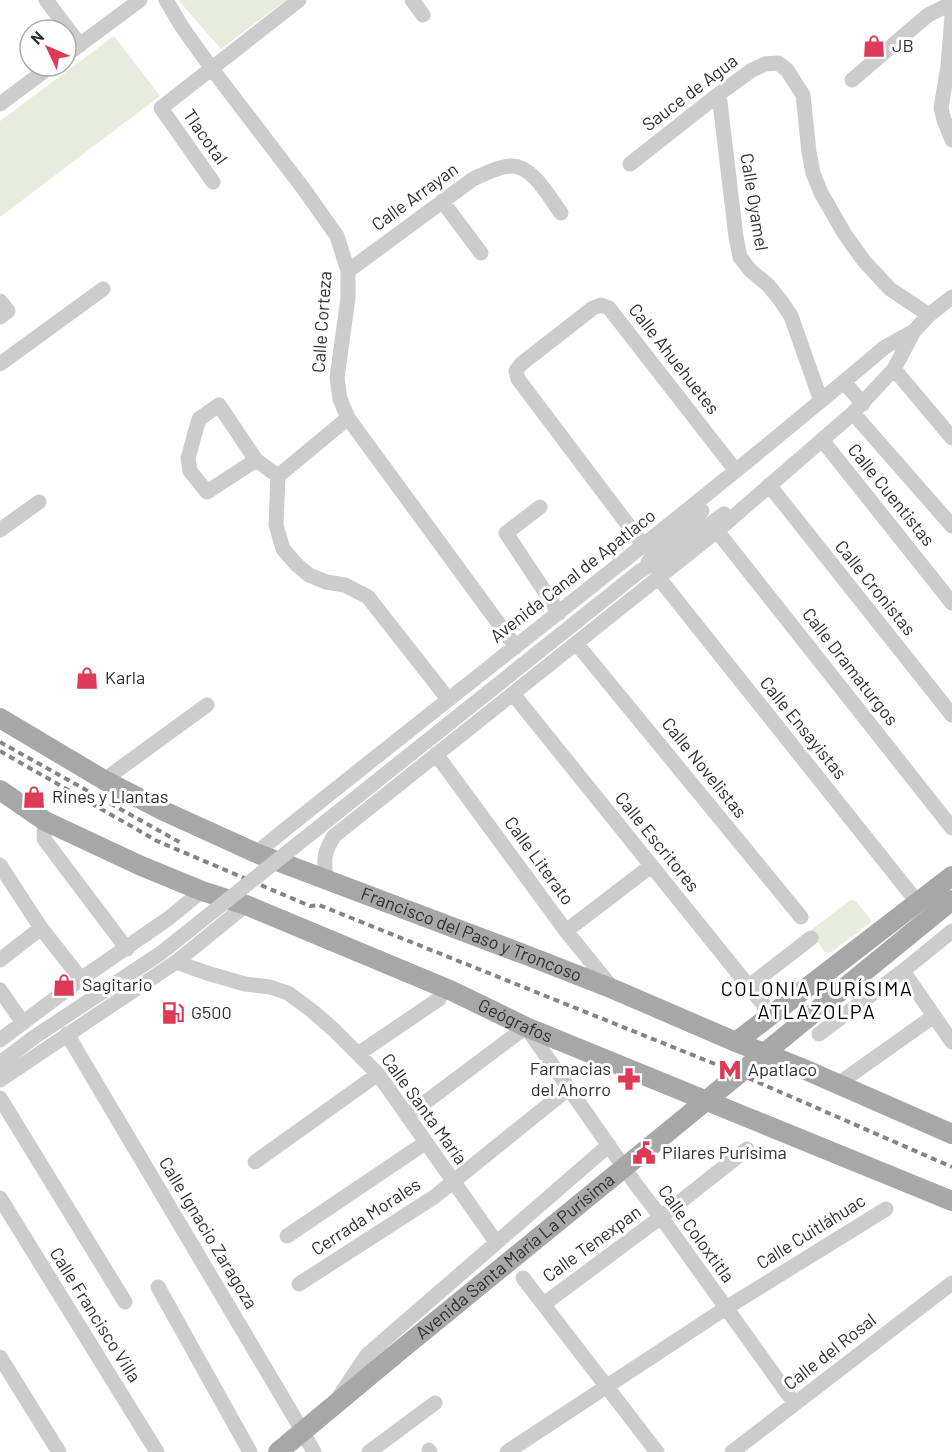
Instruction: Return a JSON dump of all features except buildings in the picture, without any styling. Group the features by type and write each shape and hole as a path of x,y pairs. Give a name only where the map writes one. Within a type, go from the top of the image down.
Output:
{"main road":[{"name":"Francisco del Paso y Troncoso","path":"0,718 104,780 166,812 256,853 614,989 952,1134"},
{"path":"0,790 45,821 139,865 202,891 246,905"},
{"path":"736,1042 952,876"},
{"name":"Avenida Santa María La Purísima","path":"278,1452 952,900"},
{"name":"Geógrafos","path":"246,905 452,991 526,1028 952,1201"}],"street":[{"path":"46,0 80,45 140,0"},
{"name":"Calle Corteza","path":"166,0 212,69 337,236 348,271 348,298 337,378 340,399 348,418 516,647"},
{"path":"212,69 299,0"},
{"path":"412,0 423,15"},
{"path":"852,80 928,15 951,8 950,65 941,108 952,140"},
{"name":"Sauce de Agua","path":"630,164 752,70 765,64 778,63 787,70 803,95 813,173 821,193 844,233 864,261 890,289 929,315"},
{"name":"Tlacotal","path":"212,69 161,108 213,182"},
{"path":"0,104 35,78"},
{"name":"Calle Oyamel","path":"719,94 740,257 750,270 768,285 791,316 820,401"},
{"name":"Calle Arrayan","path":"348,271 473,179 510,166 522,168 532,174 561,213"},
{"path":"442,201 481,253"},
{"path":"0,364 103,290"},
{"name":"Avenida Canal de Apatlaco","path":"326,879 324,862 326,850 334,836 717,531 858,409 894,369 914,331 929,315 952,297"},
{"path":"0,300 8,311 0,317"},
{"name":"Calle Ahuehuetes","path":"644,546 518,379 516,371 521,364 593,308 601,305 609,308 733,473"},
{"name":"Avenida Canal de Apatlaco","path":"256,853 644,546 885,347 914,331"},
{"path":"894,369 952,438"},
{"path":"844,382 858,409 952,526"},
{"path":"256,460 207,492 190,471 188,458 199,419 219,405 256,460 278,476"},
{"path":"348,418 278,476 276,525 282,549 309,575 326,582 345,585 368,597 448,699"},
{"name":"Calle Cuentistas","path":"822,440 952,603"},
{"path":"640,571 658,549 725,491 733,473"},
{"name":"Calle Cronistas","path":"768,485 952,715"},
{"path":"0,530 39,502"},
{"path":"540,507 506,533 559,613"},
{"path":"0,1063 33,1038 161,952 640,571 666,557 721,514 744,507"},
{"name":"Calle Dramaturgos","path":"717,531 952,828"},
{"name":"Calle Ensayistas","path":"658,577 918,903"},
{"name":"Calle Novelistas","path":"576,643 801,917"},
{"name":"Calle Escritores","path":"513,694 771,1014"},
{"path":"104,780 207,705"},
{"name":"Calle Literato","path":"436,754 567,931 614,989"},
{"path":"331,793 336,810 344,816 357,817"},
{"path":"45,821 44,839 127,949"},
{"path":"0,865 41,928 81,980"},
{"path":"567,931 651,866"},
{"path":"0,1040 127,949 202,891"},
{"path":"0,1080 181,958 246,905"},
{"path":"169,918 175,918 188,927 190,943 181,958"},
{"path":"0,960 41,928"},
{"path":"819,1034 952,931"},
{"path":"749,986 811,938"},
{"name":"Calle Santa María","path":"181,958 207,973 244,984 270,987 288,993 333,1029 378,1074 496,1242"},
{"path":"903,971 952,1042"},
{"path":"0,990 23,1023"},
{"path":"358,1054 439,999"},
{"path":"838,1084 934,1016"},
{"path":"407,1116 526,1028"},
{"name":"Calle Coloxtitla","path":"526,1028 795,1404"},
{"name":"Calle Ignacio Zaragoza","path":"67,1034 314,1452"},
{"path":"255,1162 378,1074"},
{"name":"Cerrada Morales","path":"300,1284 434,1197 568,1089"},
{"path":"0,1098 125,1302"},
{"path":"287,1236 425,1143"},
{"name":"Avenida Santa María La Purísima","path":"330,1409 367,1355 609,1145"},
{"name":"Calle Tenexpan","path":"544,1304 662,1217 747,1149"},
{"name":"Calle Francisco Villa","path":"0,1198 157,1452"},
{"name":"Calle Cuitláhuac","path":"507,1452 726,1308 886,1209"},
{"path":"526,1281 657,1452"},
{"name":"Calle del Rosal","path":"732,1452 952,1283"},
{"path":"158,1287 250,1452"},
{"path":"0,1357 59,1452"},
{"path":"369,1452 435,1403"}],"shaded area":[{"path":"180,0 286,0 221,49"},
{"path":"114,36 160,96 0,217 0,121 58,78 78,78 78,63"},
{"path":"851,900 856,901 871,922 830,953 825,952 812,934 812,929"}],"railway":[{"path":"0,742 183,844"},
{"path":"0,751 157,841 310,906 319,905 730,1070 952,1167"}],"place":[{"name":"JB","path":"874,46"},
{"name":"Karla","path":"87,678"},
{"name":"Rines y Llantas","path":"34,797"},
{"name":"Sagitario","path":"64,985"},
{"name":"G500","path":"173,1013"},
{"name":"Apatlaco","path":"730,1070"},
{"name":"Farmacias del Ahorro","path":"629,1079"},
{"name":"Pilares Purísima","path":"644,1153"}],"district":[{"name":"COLONIA PURÍSIMA ATLAZOLPA","path":"817,1000"}]}
